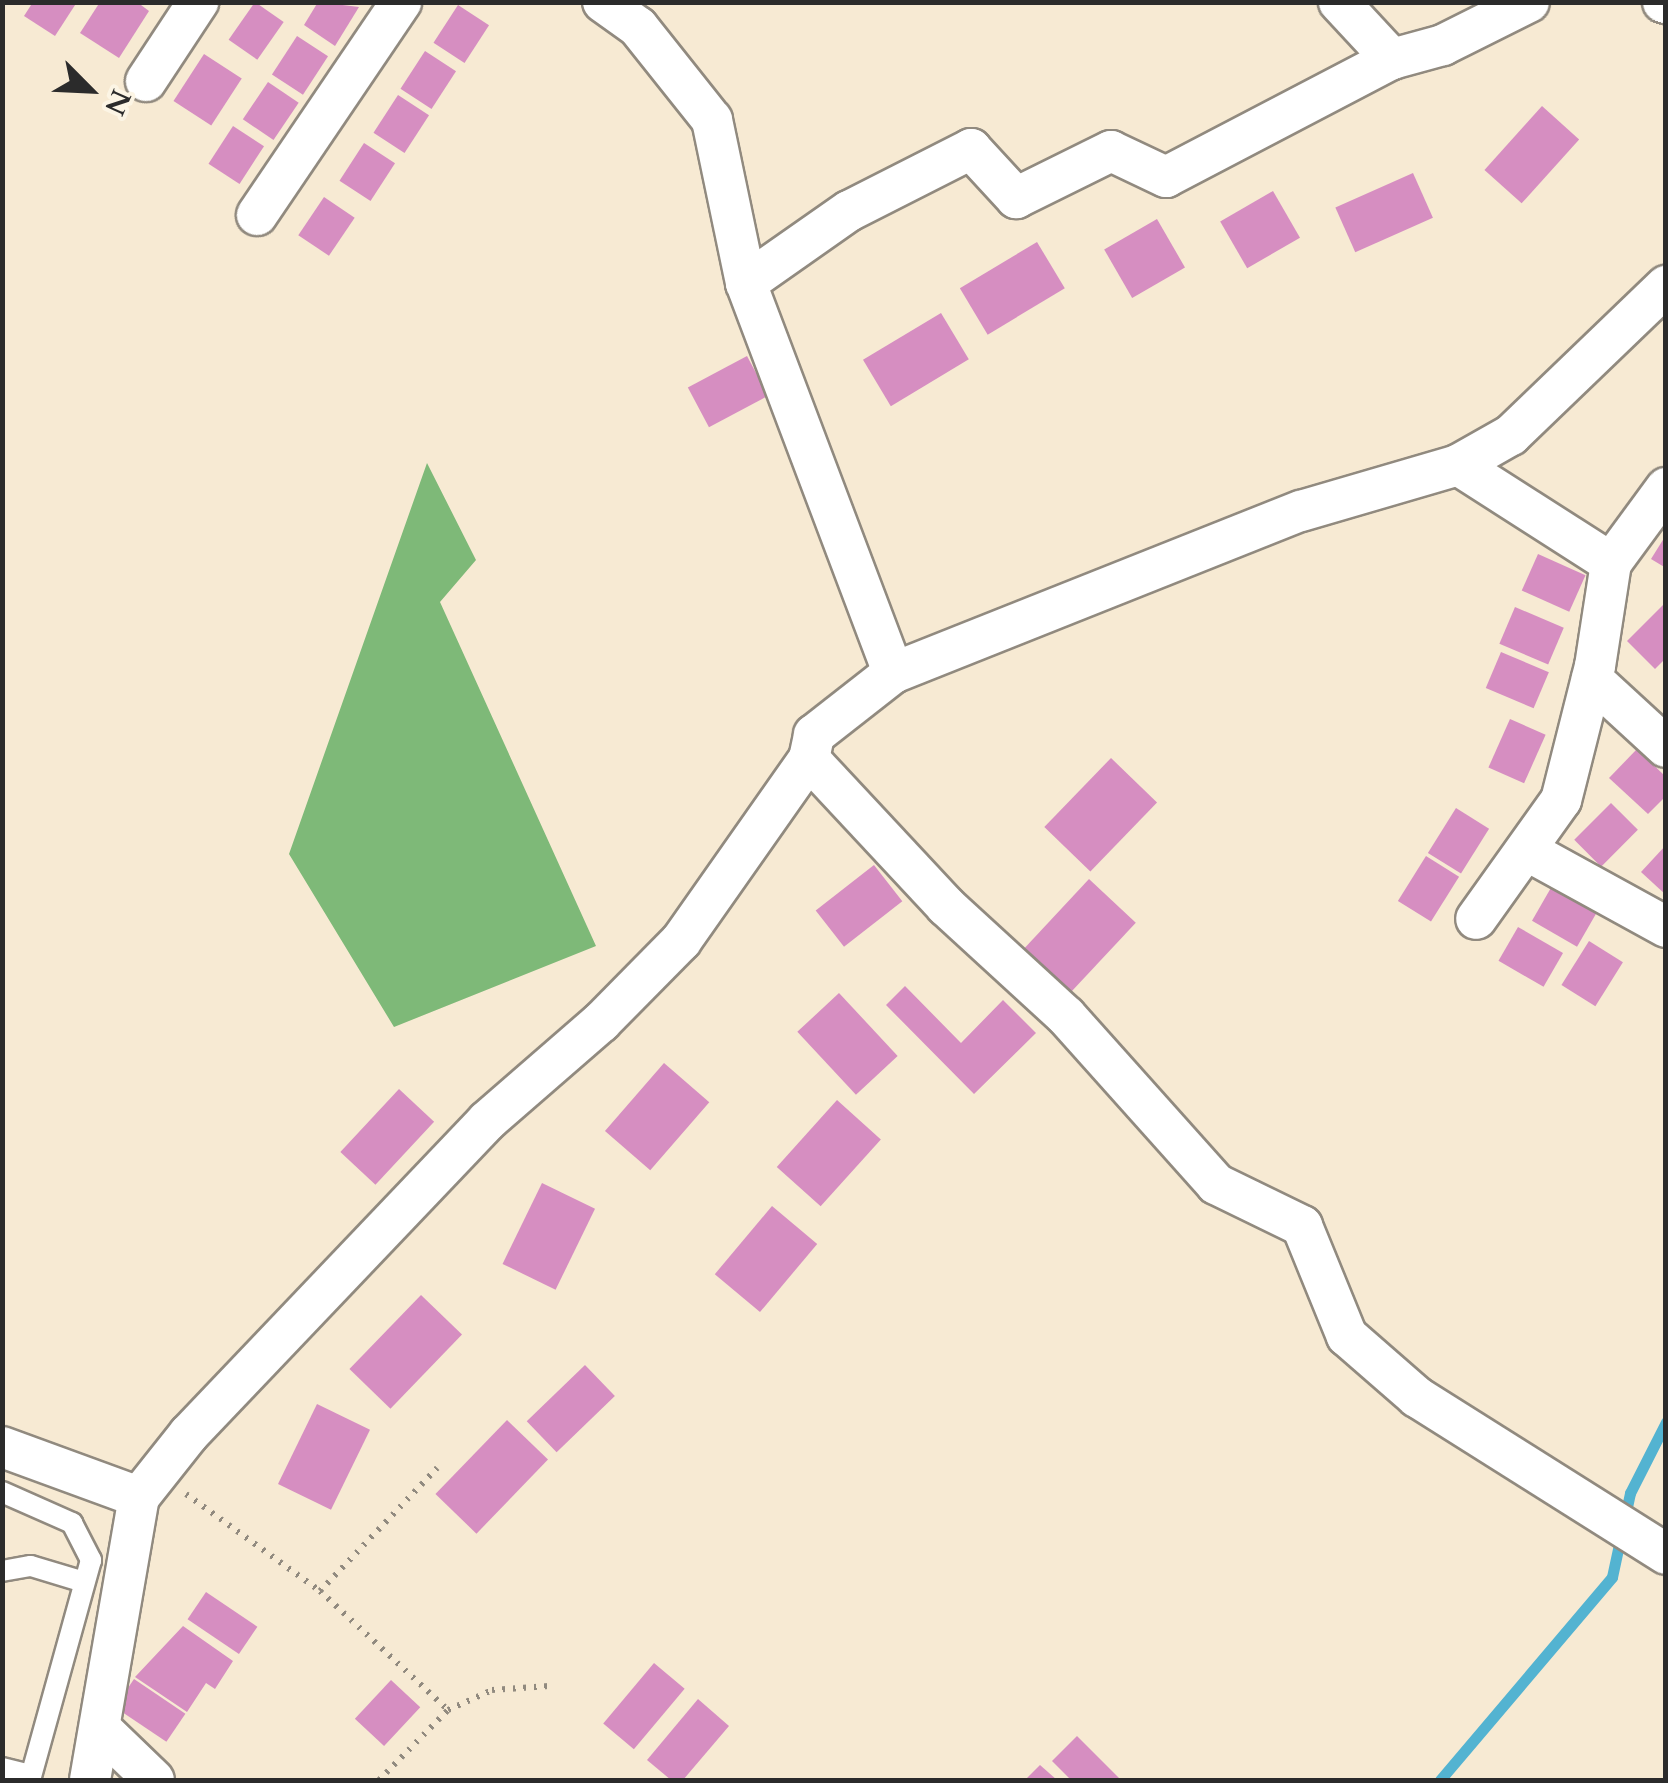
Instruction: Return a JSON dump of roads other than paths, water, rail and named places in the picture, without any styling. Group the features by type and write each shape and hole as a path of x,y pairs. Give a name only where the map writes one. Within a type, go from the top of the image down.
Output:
{"street":[{"path":"146,81 198,2"},
{"path":"257,215 401,2"},
{"path":"603,2 638,27 712,120 746,283 893,673"},
{"path":"1339,2 1392,60"},
{"path":"746,283 848,211 971,148 1016,198 1110,151 1166,177 1392,60 1442,46 1529,2"},
{"path":"90,1780 150,1487 189,1434 487,1121 601,1022 680,940 808,759 814,735 893,673 1302,511 1458,465 1511,435 1666,286"},
{"path":"1458,465 1611,563"},
{"path":"1476,920 1561,800 1592,679 1611,563 1666,488"},
{"path":"1592,679 1666,747"},
{"path":"808,759 946,906 1066,1016 1216,1184 1302,1226 1347,1336 1417,1397 1666,1554"},
{"path":"1526,850 1666,927"},
{"path":"2,1447 150,1487"},
{"path":"102,1730 154,1780"}],"lane":[{"path":"2,1492 72,1523 91,1560 30,1778 2,1768"},
{"path":"2,1571 31,1566 84,1582"}],"waterway":[{"path":"1440,1780 1612,1577 1630,1493 1666,1422"}]}
